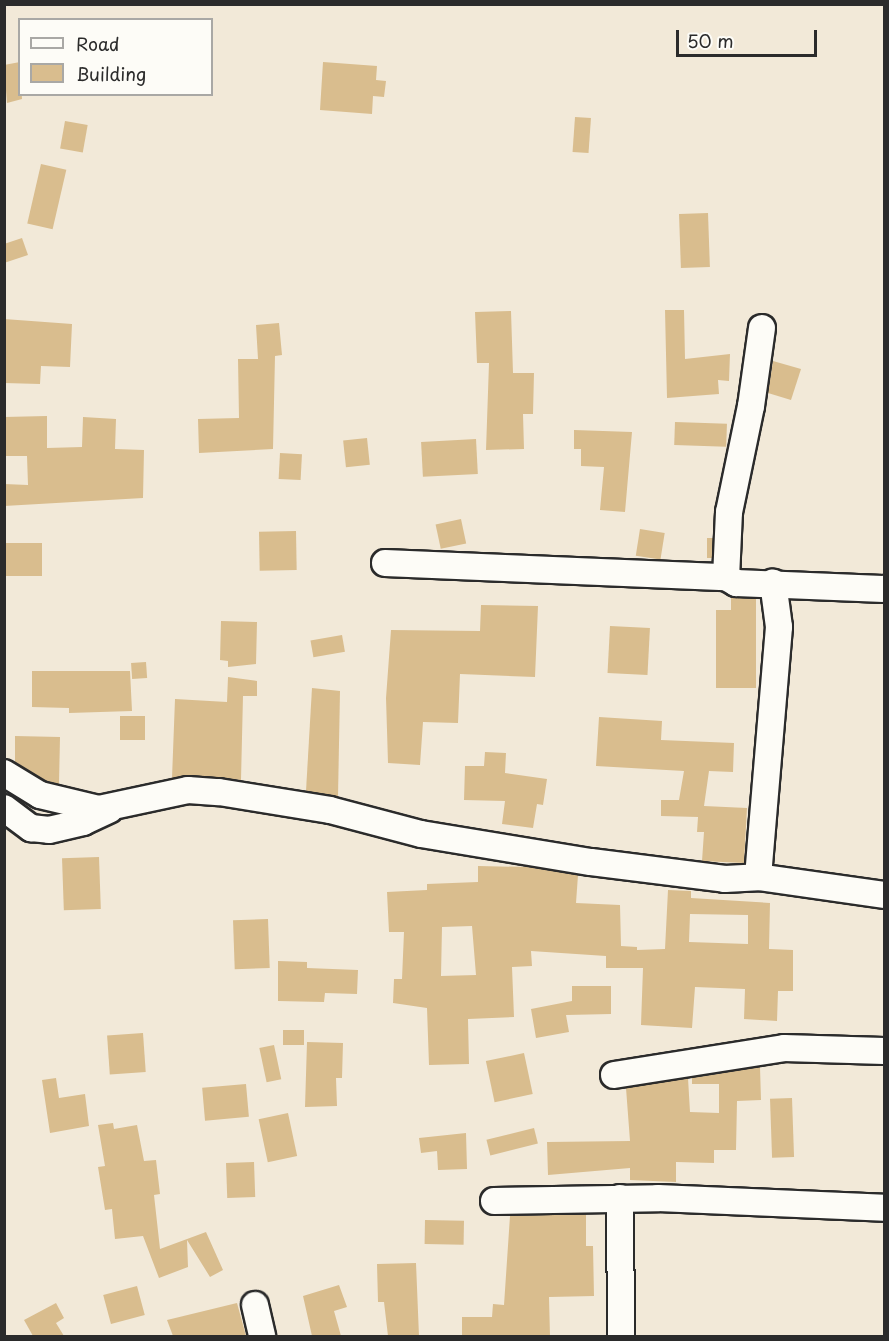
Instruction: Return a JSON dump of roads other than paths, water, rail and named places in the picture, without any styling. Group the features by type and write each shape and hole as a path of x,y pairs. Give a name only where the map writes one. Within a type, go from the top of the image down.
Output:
{"street":[{"path":"726,577 729,512 751,406 762,328"},
{"path":"385,563 726,577 736,583 773,582 885,589"},
{"path":"758,878 779,627 773,582"},
{"path":"4,773 40,795 70,804 99,809 188,790 219,792 330,810 421,834 591,862 725,879 758,878 885,895"},
{"path":"4,808 31,828 49,830 83,822 117,806"},
{"path":"614,1075 784,1048 885,1051"},
{"path":"494,1201 620,1198 885,1208"},
{"path":"620,1198 621,1336"},
{"path":"255,1305 262,1336"}]}
